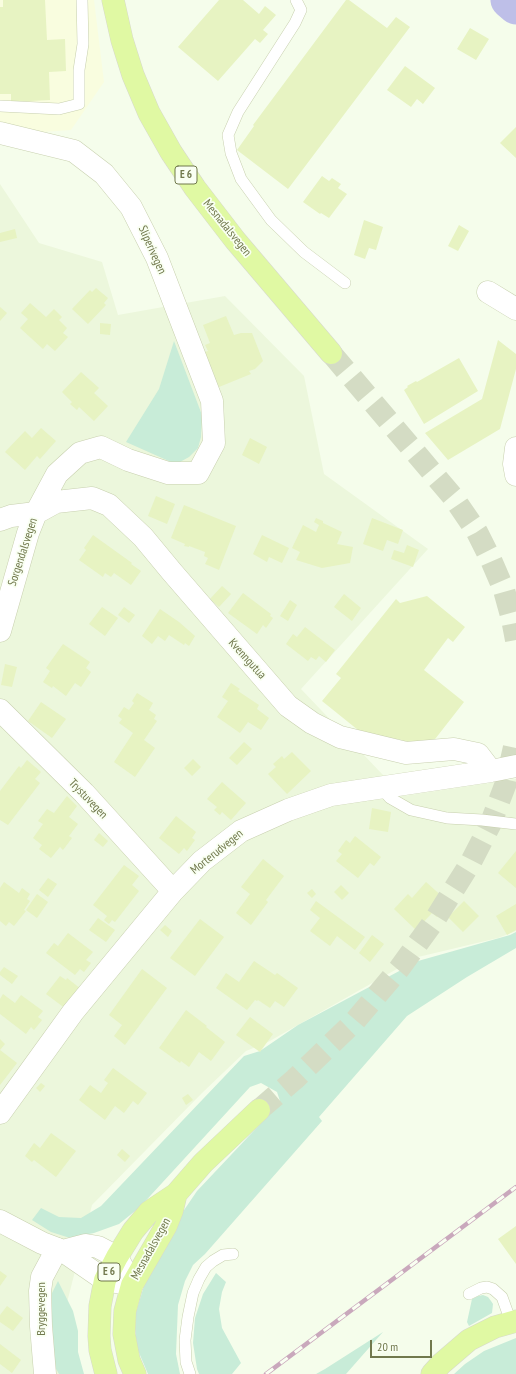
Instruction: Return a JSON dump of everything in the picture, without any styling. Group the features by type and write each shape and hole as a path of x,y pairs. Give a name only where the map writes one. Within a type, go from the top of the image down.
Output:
{"highway":[{"name":"Mesnadalsvegen","path":"113,0 122,40 133,75 149,113 171,152 195,188 235,240 331,353"},
{"name":"Mesnadalsvegen","path":"106,1374 100,1350 100,1306 105,1280 117,1257 133,1231 150,1212 176,1194 203,1163 259,1110"},
{"name":"Mesnadalsvegen","path":"135,1374 128,1360 124,1334 126,1311 132,1285 166,1226 172,1211 176,1194"},
{"path":"432,1374 441,1364 469,1340 479,1334 513,1321"}],"street":[{"name":"Sliperivegen","path":"0,133 74,151 104,174 132,207 156,258 212,401 214,443"},
{"path":"488,292 516,309"},
{"name":"Sorgendalsvegen","path":"0,631 28,533 36,513 57,474 80,454 101,447 128,460 168,473 198,473 214,443"},
{"path":"516,448 514,464 516,475"},
{"name":"Kvenngutua","path":"36,513 56,502 92,498 109,505 142,536 180,583 288,706 312,723 340,737 406,753 454,749 478,754 491,771"},
{"path":"0,520 11,516 36,513"},
{"name":"Trystuvegen","path":"0,710 84,794 173,891"},
{"name":"Morterudvegen","path":"0,1113 74,1012 173,891 202,861 241,831 288,810 331,794 491,771 516,766"},
{"path":"0,1221 42,1243 60,1250 105,1280 132,1285"},
{"path":"60,1250 86,1245 98,1247 117,1257 132,1285"},
{"name":"Bryggevegen","path":"45,1374 41,1326 41,1284 42,1277 60,1250"}],"lane":[{"path":"0,106 59,109 79,104 79,70 83,44 82,0"},
{"path":"296,0 301,10 296,23 238,112 228,135 231,153 241,179 271,220 304,252 345,283"},
{"path":"380,787 390,798 411,810 447,818 516,824"},
{"path":"190,1374 186,1362 185,1340 193,1293 199,1279 213,1260 223,1255 233,1254"},
{"path":"469,1294 481,1288 493,1289 502,1297 513,1321"}],"shaded area":[{"path":"0,0 94,0 104,82 71,130 0,135"},
{"path":"0,184 39,243 102,262 118,315 225,296 304,376 324,474 428,549 301,689 403,796 516,779 516,931 498,938 418,957 268,1042 246,1051 202,1093 92,1205 62,1322 76,1374 0,1374"},
{"path":"174,341 202,415 201,437 198,448 189,457 180,462 171,462 126,442 159,389"},
{"path":"516,932 516,948 467,977 407,1016 319,1117 322,1121 205,1254 193,1265 185,1281 178,1305 176,1354 180,1374 148,1374 137,1348 134,1319 146,1279 178,1219 197,1191 280,1101 277,1092 261,1083 250,1087 140,1207 119,1224 94,1233 70,1238 51,1232 32,1220 41,1208 59,1217 81,1218 101,1206 244,1056 260,1051 298,1025 418,961"},
{"path":"216,1273 226,1282 222,1292 219,1309 222,1328 241,1363 232,1374 199,1374 193,1343 195,1318 203,1294"},
{"path":"58,1281 73,1311 78,1331 78,1352 84,1374 59,1374 55,1367 51,1306 52,1293"},
{"path":"483,1295 488,1297 493,1304 492,1313 469,1326 467,1322 472,1299"},
{"path":"383,1332 346,1374 316,1374 325,1369"},
{"path":"516,1338 516,1374 454,1374 465,1364 484,1351"}],"building":[{"path":"3,0 45,0 47,40 65,39 66,71 49,72 50,100 11,102 11,94 0,94 0,7 3,7"},
{"path":"219,0 243,0 259,14 265,6 276,15 263,30 268,34 260,43 255,39 218,81 178,47"},
{"path":"346,0 349,0 387,28 396,17 410,27 288,189 237,150 254,126 253,125"},
{"path":"470,28 489,39 476,60 457,49"},
{"path":"405,66 435,88 423,104 417,99 411,107 387,90"},
{"path":"516,127 516,158 500,143"},
{"path":"322,176 329,181 332,178 341,184 338,188 347,194 329,218 321,213 320,214 303,202"},
{"path":"364,220 383,227 376,250 369,248 365,259 354,255"},
{"path":"459,225 469,231 458,251 448,246"},
{"path":"15,229 17,238 0,242 0,233"},
{"path":"96,288 108,298 104,303 106,305 88,324 72,309 90,290 92,292"},
{"path":"30,303 46,317 54,309 62,317 59,320 67,328 63,333 68,337 55,351 47,344 43,349 20,328 28,319 21,313"},
{"path":"0,307 7,313 0,321"},
{"path":"226,316 234,335 241,333 252,333 263,361 255,369 249,371 251,374 219,387 205,352 208,351 205,345 210,343 203,325"},
{"path":"100,323 111,324 110,335 100,334"},
{"path":"498,340 516,354 516,369 500,429 448,460 425,433 482,399"},
{"path":"459,358 478,391 424,424 404,390 408,387 407,386 416,381 417,382"},
{"path":"81,372 99,388 94,393 108,406 94,421 79,407 77,410 70,404 72,402 62,392"},
{"path":"41,428 56,441 40,459 37,456 25,470 5,452 25,431 32,438"},
{"path":"250,438 267,447 259,464 242,455"},
{"path":"156,496 175,504 167,524 148,516"},
{"path":"184,505 236,526 219,570 205,564 208,558 204,556 205,552 189,546 184,546 185,544 171,538"},
{"path":"316,518 342,532 337,544 353,547 350,563 322,568 296,560 300,552 292,548 303,525 316,532 319,525 314,522"},
{"path":"372,518 403,530 398,544 387,540 383,551 363,544"},
{"path":"93,535 141,571 131,585 114,573 111,577 105,573 103,577 79,560 86,550 84,548"},
{"path":"262,535 289,548 282,563 269,557 267,562 253,554"},
{"path":"407,545 419,550 413,567 391,559 394,550 404,553"},
{"path":"222,586 231,594 219,607 210,599"},
{"path":"243,593 271,614 270,616 273,618 266,628 263,625 257,634 228,613"},
{"path":"344,594 361,608 352,621 334,607"},
{"path":"427,596 465,627 453,642 448,638 424,670 464,702 432,743 405,744 402,740 363,734 322,701 341,678 336,674 396,599 400,603"},
{"path":"290,600 297,605 288,621 280,616"},
{"path":"102,607 118,618 105,636 89,624"},
{"path":"124,607 135,615 129,623 118,615"},
{"path":"160,609 179,622 195,636 189,646 185,643 184,645 169,635 165,641 158,636 152,644 142,636"},
{"path":"305,627 335,650 326,662 319,656 316,660 311,657 308,661 286,644 293,634 297,637"},
{"path":"63,644 90,662 86,668 91,672 81,687 75,683 66,696 53,686 52,688 43,682 50,671 46,668"},
{"path":"5,664 17,667 12,687 1,685"},
{"path":"231,683 240,689 238,691 259,705 257,709 269,718 261,730 248,722 240,733 217,717 228,701 222,697"},
{"path":"137,693 153,703 149,710 156,715 154,719 157,721 144,740 155,748 135,777 114,762 133,733 119,723 122,719 118,716 124,707 129,710 134,703 132,701"},
{"path":"41,702 66,719 52,738 28,721"},
{"path":"244,742 252,749 237,765 229,758"},
{"path":"292,752 311,771 287,794 268,774 276,767 273,764 282,756 284,759"},
{"path":"193,759 201,767 192,776 184,768"},
{"path":"27,760 41,772 35,779 40,783 8,825 0,820 0,791 19,766 21,768"},
{"path":"222,782 246,803 231,820 222,812 220,815 214,810 217,807 207,799"},
{"path":"67,796 77,806 69,817 78,824 69,836 72,838 63,850 60,847 51,858 39,849 42,845 33,838 43,824 38,821 47,809 54,813"},
{"path":"372,808 391,812 388,832 369,829"},
{"path":"176,816 196,832 192,838 195,840 187,851 184,848 179,854 159,838"},
{"path":"99,833 108,841 103,847 94,840"},
{"path":"355,836 381,857 374,866 370,863 358,878 336,861 342,854 338,851 346,840 350,843"},
{"path":"516,851 516,888 498,873"},
{"path":"263,859 284,876 266,900 268,902 251,925 236,913 250,894 241,887"},
{"path":"124,865 139,876 132,885 139,891 115,922 112,920 109,924 104,920 107,916 93,905"},
{"path":"48,878 57,884 48,897 39,890"},
{"path":"4,882 19,893 22,888 30,894 27,899 30,901 24,910 26,911 14,926 9,922 6,926 0,921 0,888"},
{"path":"426,882 445,899 439,904 444,909 437,917 432,913 416,930 394,909 408,894 412,898"},
{"path":"341,885 349,893 342,900 334,892"},
{"path":"312,889 316,894 312,898 307,893"},
{"path":"37,894 48,902 37,918 26,910"},
{"path":"316,901 365,937 355,950 337,936 330,946 310,931 320,918 310,910"},
{"path":"464,901 479,916 463,932 448,917"},
{"path":"516,904 516,930 507,935 496,916"},
{"path":"98,918 115,930 106,942 89,930"},
{"path":"200,919 224,937 195,976 170,958"},
{"path":"165,925 172,931 168,937 160,930"},
{"path":"68,933 93,952 86,960 91,963 84,972 80,969 75,975 46,953 54,943 58,946"},
{"path":"372,935 384,944 370,962 359,953"},
{"path":"254,961 275,975 277,973 298,988 284,1007 275,1001 270,1008 258,1000 255,1000 247,1010 216,988 226,973 239,982"},
{"path":"4,967 18,976 12,984 0,975 0,972"},
{"path":"142,969 167,988 125,1045 114,1036 122,1025 109,1015"},
{"path":"60,976 66,980 67,978 81,989 66,1009 46,994"},
{"path":"3,994 15,1003 21,995 43,1011 38,1017 42,1020 34,1030 31,1027 26,1034 0,1014 0,999"},
{"path":"186,1010 225,1042 211,1061 199,1052 189,1067 181,1061 180,1063 159,1048"},
{"path":"250,1017 273,1034 260,1052 236,1035"},
{"path":"0,1039 5,1044 0,1050"},
{"path":"0,1050 17,1063 0,1085"},
{"path":"113,1068 147,1093 138,1105 133,1101 124,1113 115,1106 105,1120 79,1100 90,1085 101,1093 108,1083 104,1080"},
{"path":"41,1083 45,1086 40,1092 36,1088"},
{"path":"188,1094 193,1100 186,1105 182,1098"},
{"path":"51,1133 76,1151 56,1177 34,1160 32,1162 25,1156 34,1143 40,1148"},
{"path":"122,1149 130,1156 125,1162 117,1155"},
{"path":"516,1226 516,1264 498,1239"},
{"path":"0,1271 7,1276 0,1286"},
{"path":"7,1306 23,1318 13,1331 0,1322 0,1315"},
{"path":"0,1344 21,1360 12,1373 0,1364"}],"waterway":[{"path":"509,0 516,6"}],"tunnel":[{"path":"331,353 453,497 477,532 504,590 516,640"},
{"path":"259,1110 295,1079 355,1021 399,969 434,921 471,862 490,825 506,783 516,738"}],"railway":[{"path":"266,1374 516,1187"}]}
